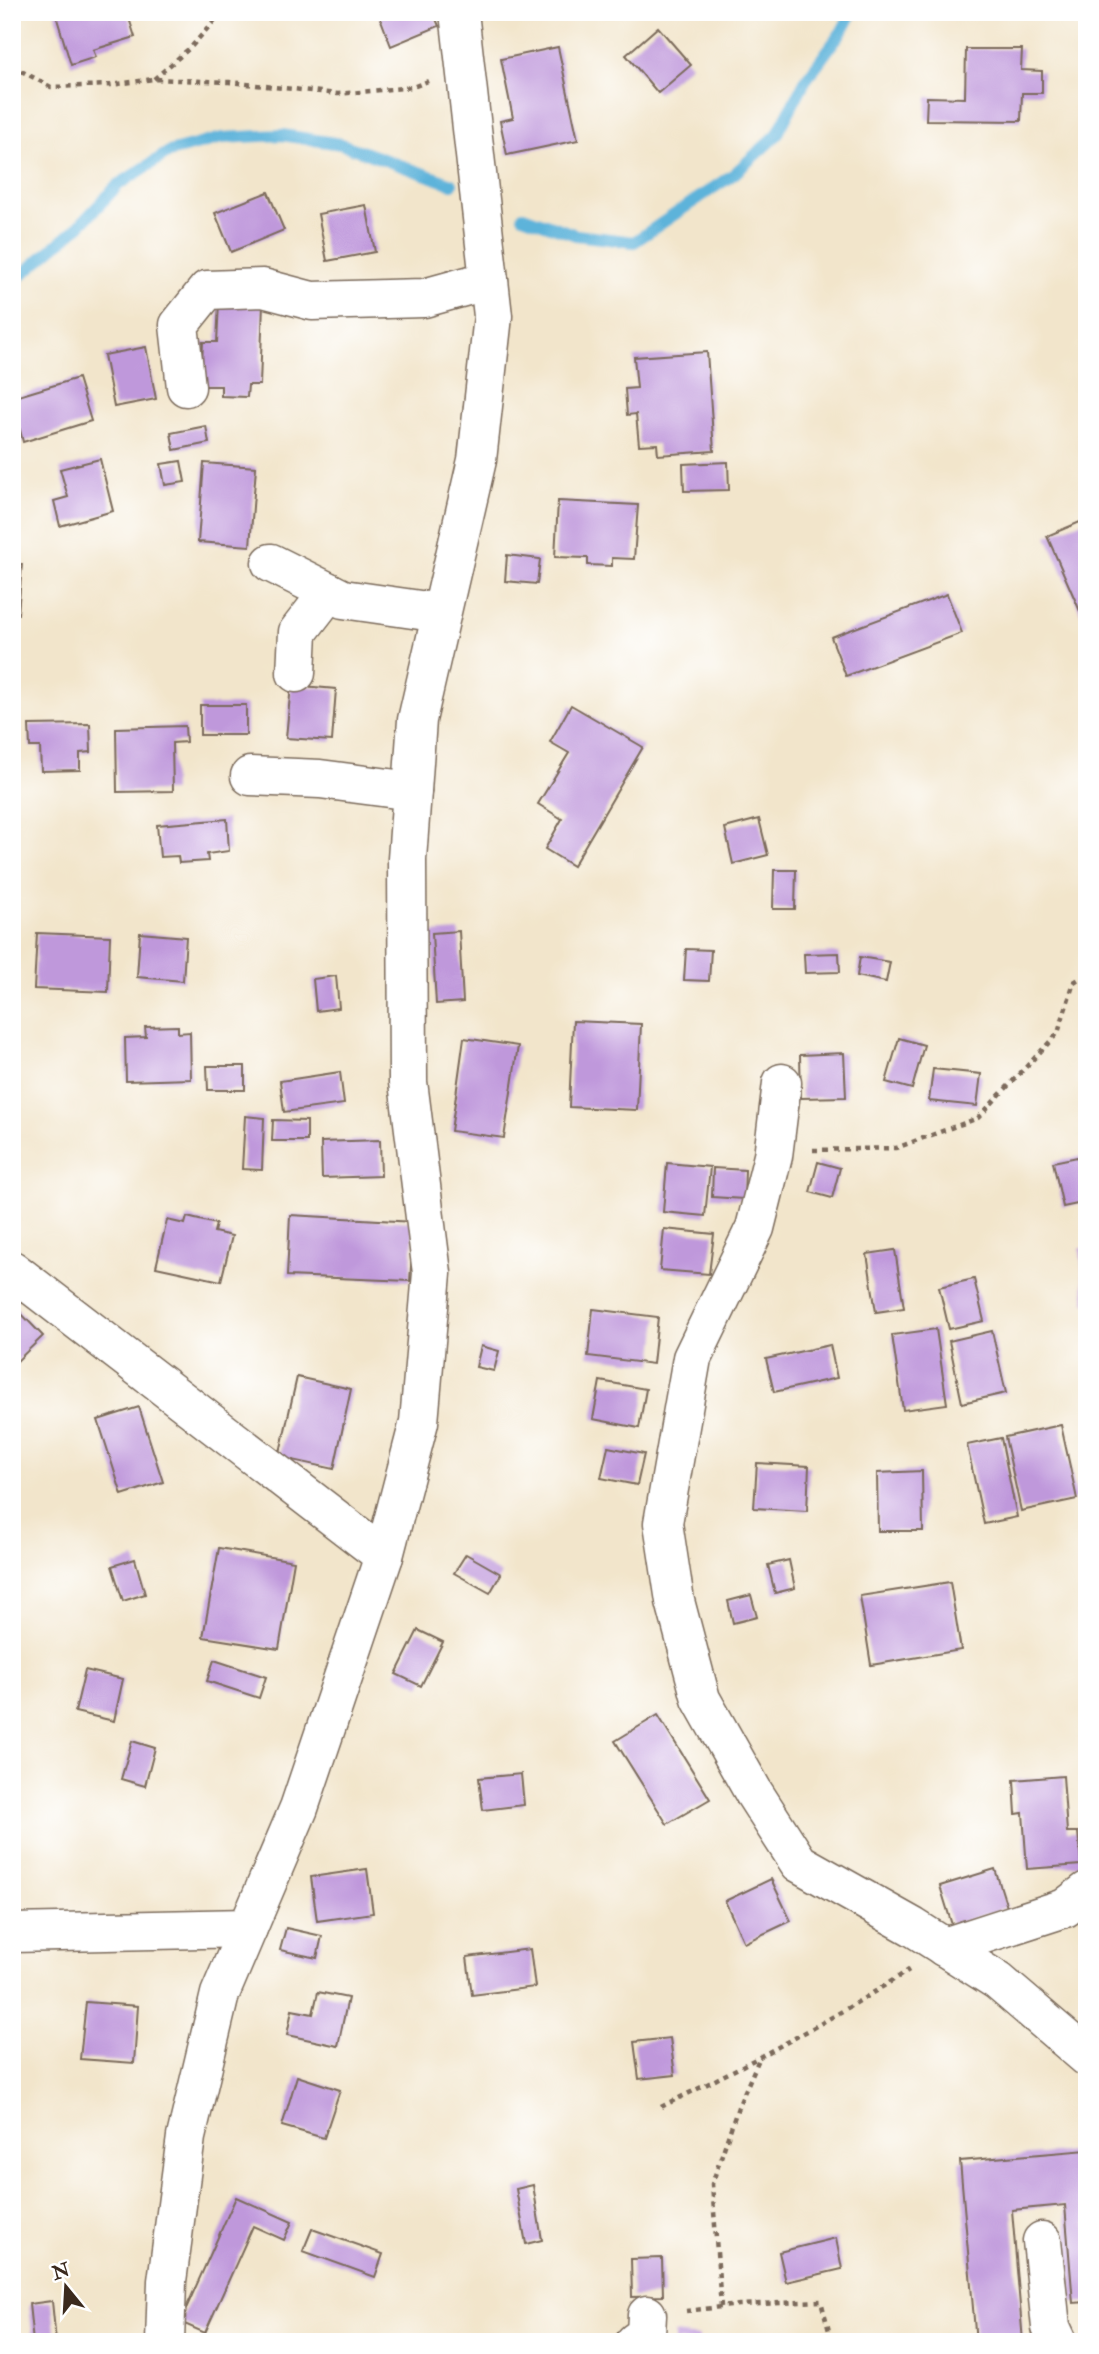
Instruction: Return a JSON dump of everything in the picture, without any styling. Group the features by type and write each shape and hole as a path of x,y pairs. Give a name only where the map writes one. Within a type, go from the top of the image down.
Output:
{"street":[{"path":"165,2342 167,2281 186,2137 220,1994 299,1808 384,1556 419,1422 432,1273 408,1082 407,859 416,720 477,460 493,316 459,12"},
{"path":"186,387 179,325 207,290 262,288 312,301 424,298 489,280"},
{"path":"271,563 343,599 441,613"},
{"path":"296,673 298,632 329,592"},
{"path":"250,776 320,779 412,790"},
{"path":"782,1083 773,1156 755,1228 692,1358 663,1523 675,1601 701,1699 754,1793 799,1863 998,1981 1087,2057"},
{"path":"12,1270 384,1556"},
{"path":"944,1947 1065,1908 1087,1891"},
{"path":"12,1933 248,1928"},
{"path":"1042,2241 1051,2327 1058,2342"}],"path":[{"path":"153,79 192,46 222,12"},
{"path":"12,66 51,87 111,85 153,79 229,82 338,94 413,87 466,68"},
{"path":"773,1156 818,1149 896,1148 978,1118 1058,1033 1074,982 1087,974"},
{"path":"661,2107 759,2058 853,2006 944,1947"},
{"path":"721,2307 712,2184 738,2107 759,2058"},
{"path":"641,2328 721,2307 821,2301 832,2342"}],"building":[{"path":"55,12 127,12 135,37 93,50 96,57 71,65"},
{"path":"378,12 433,12 439,26 391,46"},
{"path":"658,27 691,65 658,93 626,55"},
{"path":"558,47 578,140 507,155 500,121 513,118 501,59"},
{"path":"966,49 1022,49 1021,70 1042,71 1042,93 1022,93 1021,121 926,120 927,97 965,98"},
{"path":"268,192 284,230 231,252 215,213"},
{"path":"366,205 375,252 327,261 318,214"},
{"path":"219,302 263,303 260,385 248,385 247,397 221,396 221,386 201,386 203,342 217,342"},
{"path":"146,347 156,399 114,407 104,355"},
{"path":"707,352 714,451 658,455 657,444 639,445 636,414 627,415 625,389 637,388 634,357"},
{"path":"78,378 91,421 23,442 12,398"},
{"path":"206,426 209,443 174,450 171,433"},
{"path":"100,459 113,511 60,526 54,501 68,497 60,469"},
{"path":"181,461 185,482 165,485 161,464"},
{"path":"728,462 729,490 684,491 683,464"},
{"path":"204,463 256,467 250,546 198,542"},
{"path":"558,501 638,505 634,559 612,558 612,566 588,565 588,558 555,557"},
{"path":"1087,519 1087,627 1047,536"},
{"path":"507,555 540,559 537,584 505,581"},
{"path":"12,564 22,564 18,614 12,614"},
{"path":"947,594 962,633 846,676 831,637"},
{"path":"291,685 336,689 332,741 286,738"},
{"path":"200,705 246,705 246,735 200,735"},
{"path":"571,705 643,747 573,866 545,849 562,819 538,804 569,753 550,742"},
{"path":"90,724 91,752 80,753 80,770 41,771 40,747 30,747 29,725"},
{"path":"185,726 186,742 172,743 173,791 117,792 116,728"},
{"path":"227,819 229,851 207,854 208,861 179,863 178,856 160,857 157,825"},
{"path":"759,819 768,855 733,864 725,828"},
{"path":"774,870 796,870 795,909 773,909"},
{"path":"459,931 463,1002 436,1004 432,933"},
{"path":"37,933 110,936 108,992 34,989"},
{"path":"140,933 186,937 183,981 137,977"},
{"path":"686,949 711,950 709,981 684,980"},
{"path":"839,953 840,972 805,973 804,954"},
{"path":"860,957 890,962 886,982 857,976"},
{"path":"336,976 339,1008 316,1011 313,979"},
{"path":"573,1021 641,1024 637,1110 569,1107"},
{"path":"178,1026 178,1033 190,1032 191,1079 126,1081 125,1038 146,1037 145,1027"},
{"path":"464,1038 518,1046 504,1138 451,1131"},
{"path":"899,1038 924,1045 912,1089 886,1082"},
{"path":"844,1053 846,1097 801,1098 800,1055"},
{"path":"207,1066 245,1066 245,1090 208,1090"},
{"path":"933,1069 981,1074 977,1106 929,1101"},
{"path":"340,1072 344,1104 284,1112 280,1081"},
{"path":"245,1116 264,1118 262,1170 242,1169"},
{"path":"273,1120 307,1121 307,1141 272,1141"},
{"path":"380,1140 381,1176 322,1178 321,1142"},
{"path":"1087,1155 1087,1202 1063,1207 1053,1162"},
{"path":"818,1162 840,1168 832,1198 810,1192"},
{"path":"667,1163 710,1167 705,1216 663,1212"},
{"path":"713,1168 745,1170 744,1199 712,1197"},
{"path":"290,1215 414,1222 410,1281 287,1276"},
{"path":"187,1217 216,1224 214,1232 232,1236 221,1281 156,1267 167,1220 185,1224"},
{"path":"664,1229 714,1234 709,1274 660,1270"},
{"path":"1080,1248 1087,1248 1085,1304"},
{"path":"895,1250 904,1308 876,1312 867,1254"},
{"path":"974,1279 984,1321 949,1329 939,1287"},
{"path":"12,1304 43,1336 12,1366"},
{"path":"593,1309 658,1317 653,1364 588,1356"},
{"path":"936,1329 947,1404 903,1410 892,1335"},
{"path":"992,1331 1006,1393 962,1403 949,1341"},
{"path":"830,1345 837,1378 774,1392 766,1359"},
{"path":"481,1346 499,1351 494,1371 476,1367"},
{"path":"297,1377 351,1389 334,1469 279,1457"},
{"path":"600,1381 646,1389 639,1428 593,1419"},
{"path":"139,1407 163,1482 122,1495 98,1420"},
{"path":"1061,1425 1077,1499 1021,1511 1005,1437"},
{"path":"1001,1438 1017,1517 984,1524 967,1445"},
{"path":"608,1447 644,1454 637,1485 601,1478"},
{"path":"757,1463 809,1466 807,1511 754,1508"},
{"path":"922,1471 923,1531 878,1531 877,1473"},
{"path":"219,1548 294,1561 279,1649 203,1637"},
{"path":"466,1554 501,1574 490,1593 454,1573"},
{"path":"135,1559 145,1594 123,1601 112,1566"},
{"path":"789,1560 795,1588 775,1593 768,1565"},
{"path":"950,1582 961,1650 871,1665 860,1596"},
{"path":"751,1595 757,1617 733,1623 728,1601"},
{"path":"418,1630 443,1642 421,1686 396,1674"},
{"path":"214,1660 266,1677 259,1698 207,1681"},
{"path":"85,1670 123,1679 114,1721 75,1712"},
{"path":"658,1715 710,1799 667,1824 615,1741"},
{"path":"132,1741 155,1748 145,1786 121,1779"},
{"path":"521,1774 524,1805 483,1810 479,1778"},
{"path":"1063,1776 1067,1832 1078,1832 1081,1865 1027,1869 1023,1813 1016,1814 1014,1780"},
{"path":"367,1869 373,1913 317,1921 311,1877"},
{"path":"995,1869 1007,1907 952,1925 940,1886"},
{"path":"771,1879 791,1921 744,1943 725,1901"},
{"path":"286,1928 322,1936 317,1958 280,1950"},
{"path":"530,1949 535,1987 472,1995 467,1957"},
{"path":"318,1992 348,1998 338,2046 287,2035 292,2010 313,2014"},
{"path":"86,2002 138,2006 134,2063 80,2059"},
{"path":"670,2038 675,2075 639,2079 634,2042"},
{"path":"297,2076 340,2090 324,2138 282,2126"},
{"path":"1087,2150 1087,2302 1073,2303 1065,2205 1012,2210 1023,2342 976,2342 960,2161"},
{"path":"533,2185 542,2240 526,2244 516,2189"},
{"path":"236,2197 292,2222 284,2240 253,2226 205,2333 180,2322"},
{"path":"312,2229 383,2254 375,2277 303,2251"},
{"path":"836,2238 842,2269 786,2282 779,2252"},
{"path":"662,2258 663,2296 632,2297 631,2259"},
{"path":"52,2301 56,2342 33,2342 29,2304"},
{"path":"674,2334 699,2337 699,2342 674,2342"}],"waterway":[{"path":"523,216 576,235 634,242 734,174 777,135 805,81 842,31 852,12"},
{"path":"12,283 79,226 118,185 169,152 222,138 282,135 341,144 452,184"}]}
